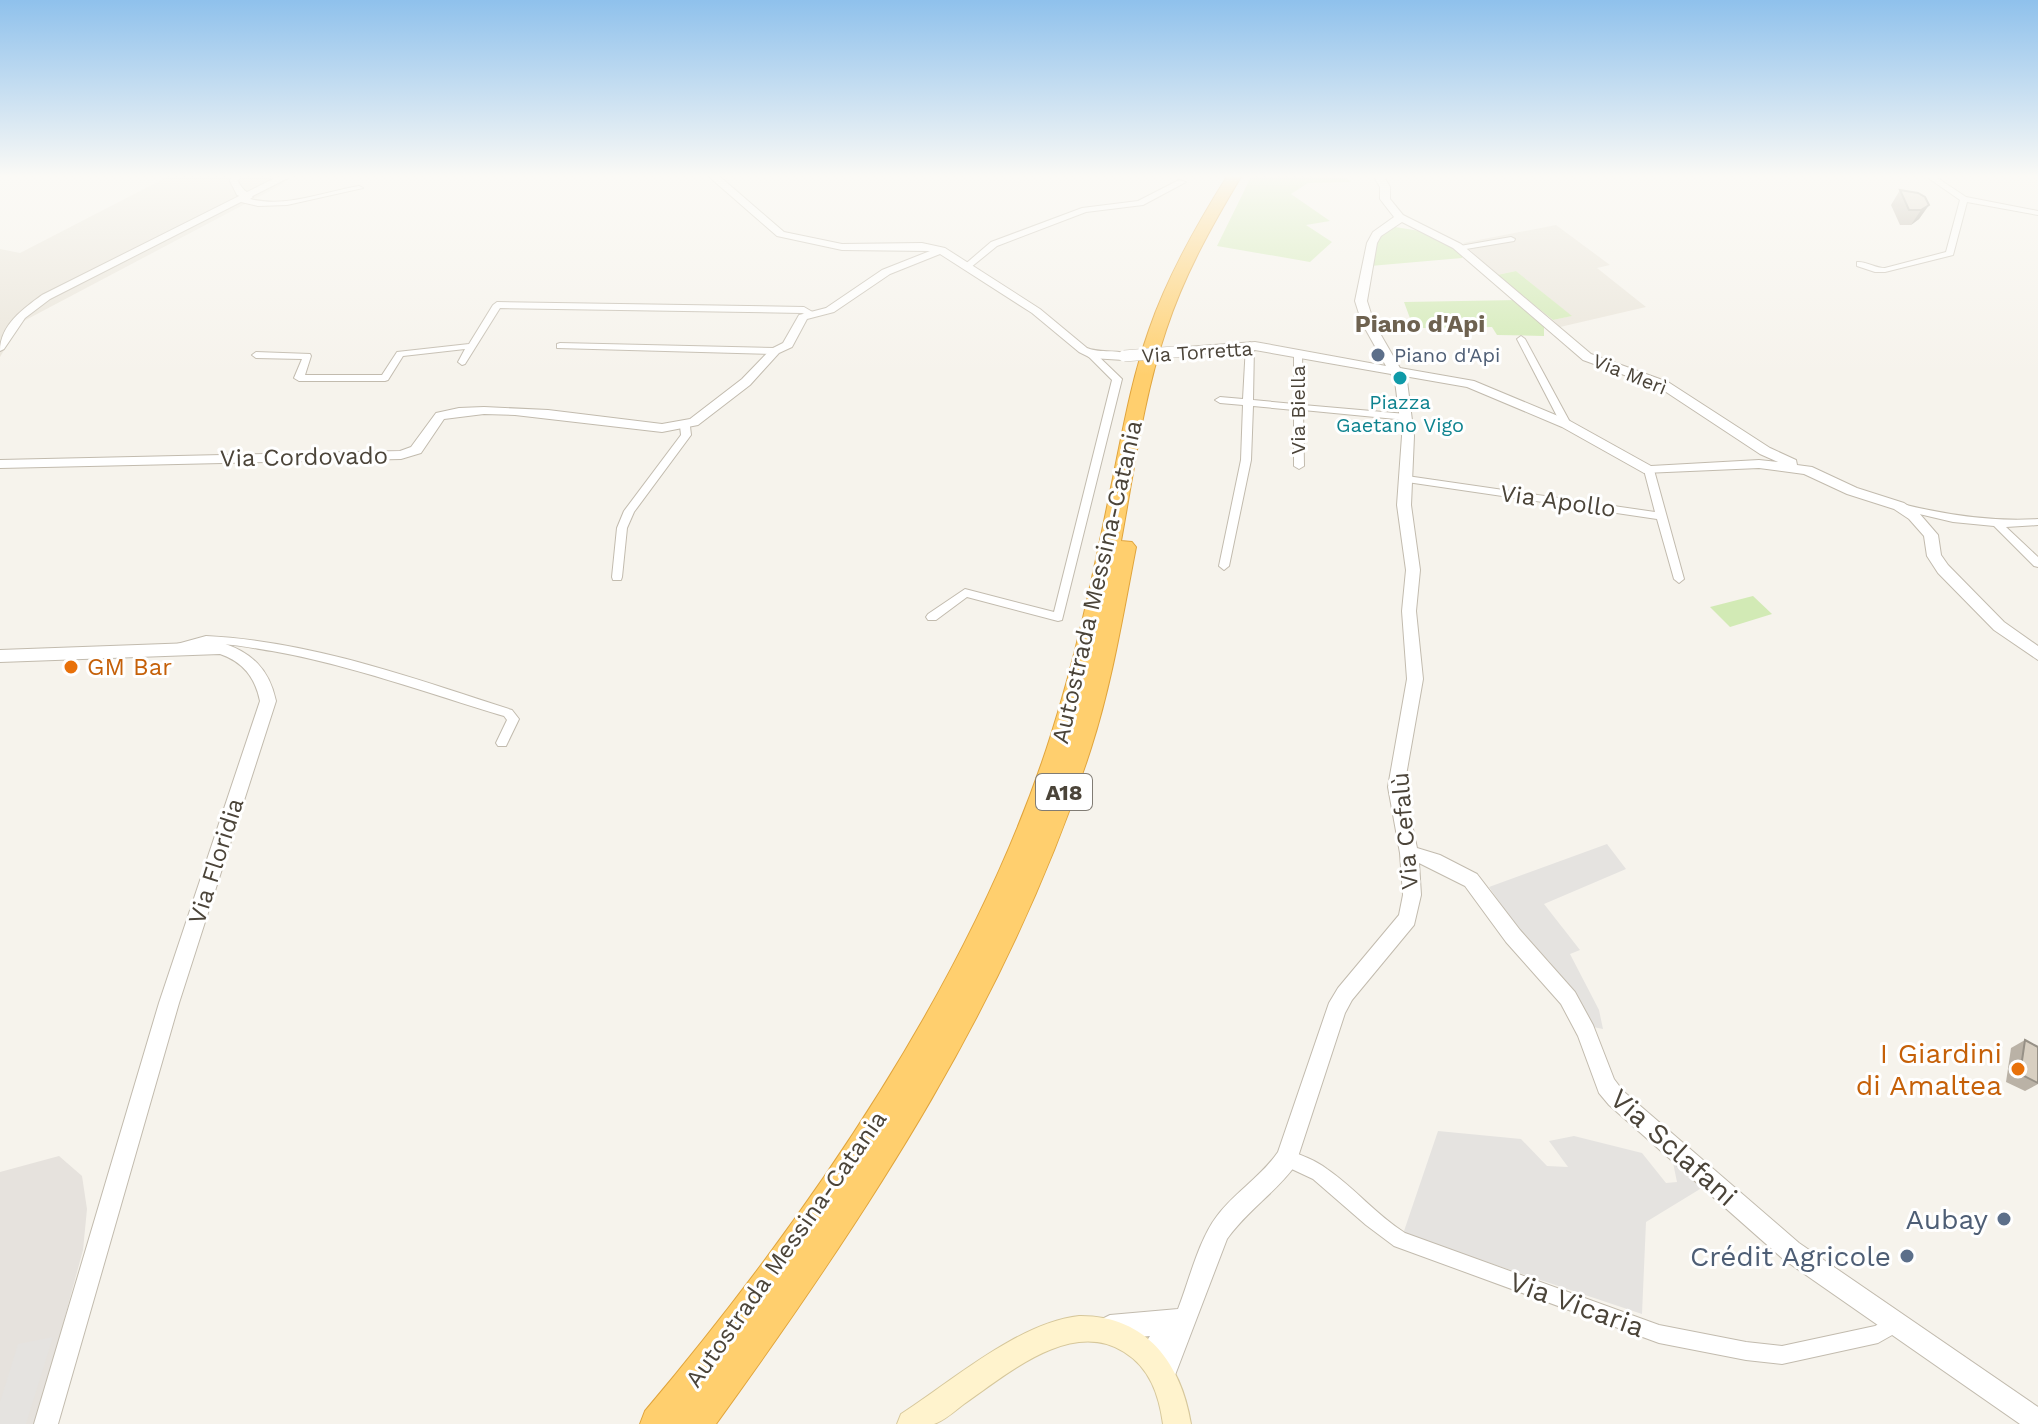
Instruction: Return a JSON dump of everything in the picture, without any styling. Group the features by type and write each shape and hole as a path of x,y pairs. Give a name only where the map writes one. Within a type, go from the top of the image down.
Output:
{"highway":[{"name":"Autostrada Messina-Catania","path":"667,1422 859,1149 939,1017 1003,891 1046,786 1075,698 1156,334 1185,261 1196,241"},
{"name":"Autostrada Messina-Catania","path":"667,1422 796,1285 880,1161 959,1027 1023,898 1065,791 1093,702 1157,386 1170,336 1208,241"}],"main road":[{"path":"911,1424 1036,1343 1068,1330 1089,1328 1133,1342 1157,1365 1177,1424"}],"street":[{"path":"0,347 13,325 34,305 160,241"},
{"name":"Via Torretta","path":"812,241 842,247 922,246 941,250 1036,311 1091,354 1117,379 1058,617 965,593 932,617"},
{"path":"967,266 1001,241"},
{"path":"1373,241 1361,301 1368,323 1400,381"},
{"name":"Via Merì","path":"1447,241 1460,248 1587,357 1664,385 1762,458 1807,470 1852,491 1899,506"},
{"path":"1460,248 1497,241"},
{"path":"1860,264 1885,270 1950,253 1953,241"},
{"path":"617,577 622,528 629,511 686,435 685,426 746,382 775,351 788,345 803,317 830,310 886,272 941,250"},
{"path":"462,362 497,305 788,310 812,314"},
{"path":"1521,339 1566,424"},
{"path":"1224,566 1246,460 1250,345"},
{"name":"Via Torretta","path":"1091,354 1124,356 1250,345 1298,354 1400,381 1470,384 1566,424 1649,470"},
{"path":"256,355 307,356 299,378 385,378 400,354 471,346"},
{"path":"560,346 775,351"},
{"name":"Via Biella","path":"1298,354 1299,466"},
{"name":"Via Cefalù","path":"1157,1365 1229,1214 1278,1173 1287,1158 1336,1010 1345,994 1407,919 1412,895 1409,853 1396,787 1415,679 1409,611 1413,570 1404,505 1407,479 1406,417 1400,381"},
{"path":"1220,400 1406,417"},
{"name":"Via Cordovado","path":"0,464 401,455 416,450 440,416 456,412 496,411 662,428 685,426"},
{"path":"1649,470 1762,458"},
{"name":"Via Apollo","path":"1407,479 1661,516 1649,470"},
{"path":"1899,506 1971,523 1998,525 2038,522"},
{"path":"1899,506 1914,516 1931,535 1934,556 1943,569 1999,626 2034,649"},
{"path":"1661,516 1679,579"},
{"path":"1998,525 2038,563"},
{"path":"181,647 190,641 223,640 293,650 508,713 513,719 502,743"},
{"name":"Via Floridia","path":"0,656 181,647 234,651 258,671 266,683 268,701 169,1003 46,1424"},
{"name":"Via Sclafani","path":"1409,853 1434,860 1471,880 1513,936 1568,998 1586,1032 1606,1086 1616,1098 1770,1233 2038,1422"},
{"name":"Via Vicaria","path":"1287,1158 1308,1164 1326,1175 1377,1226 1400,1240 1659,1334 1782,1355 1878,1334 1895,1324"},
{"path":"1089,1328 1182,1314"}],"shaded area":[{"path":"42,241 174,241 20,323 0,357 0,249 20,253"},
{"path":"1578,241 1610,265 1597,268 1646,307 1560,327 1553,320 1571,316 1516,271 1497,275 1463,243"},
{"path":"1607,844 1626,869 1544,904 1580,950 1570,954 1599,1010 1603,1029 1593,1027 1581,1002 1549,961 1520,932 1489,887"},
{"path":"1438,1131 1521,1139 1547,1166 1568,1167 1549,1141 1574,1136 1642,1153 1666,1183 1677,1182 1671,1153 1705,1186 1646,1222 1642,1314 1403,1234"},
{"path":"59,1156 82,1176 87,1209 83,1250 36,1424 0,1424 0,1172"},
{"path":"53,1337 26,1424 0,1424 0,1402 18,1344"}],"green space":[{"path":"1219,241 1332,242 1310,262 1217,246"},
{"path":"1376,241 1442,241 1462,253 1462,258 1370,266"},
{"path":"1516,271 1572,316 1553,320 1497,275"},
{"path":"1518,300 1544,323 1544,336 1497,335 1492,327 1422,328 1411,321 1404,302"},
{"path":"1753,596 1772,614 1730,627 1710,607"}],"building":[{"path":"2025,1040 2038,1047 2038,1083 2020,1074"}],"place":[{"name":"Piano d'Api","path":"1378,355"},
{"name":"Piazza Gaetano Vigo","path":"1400,378"},
{"name":"GM Bar","path":"71,667"},
{"name":"I Giardini di Amaltea","path":"2018,1069"},
{"name":"Aubay","path":"2004,1219"},
{"name":"Crédit Agricole","path":"1907,1256"}],"district":[{"name":"Piano d'Api","path":"1420,324"}]}
